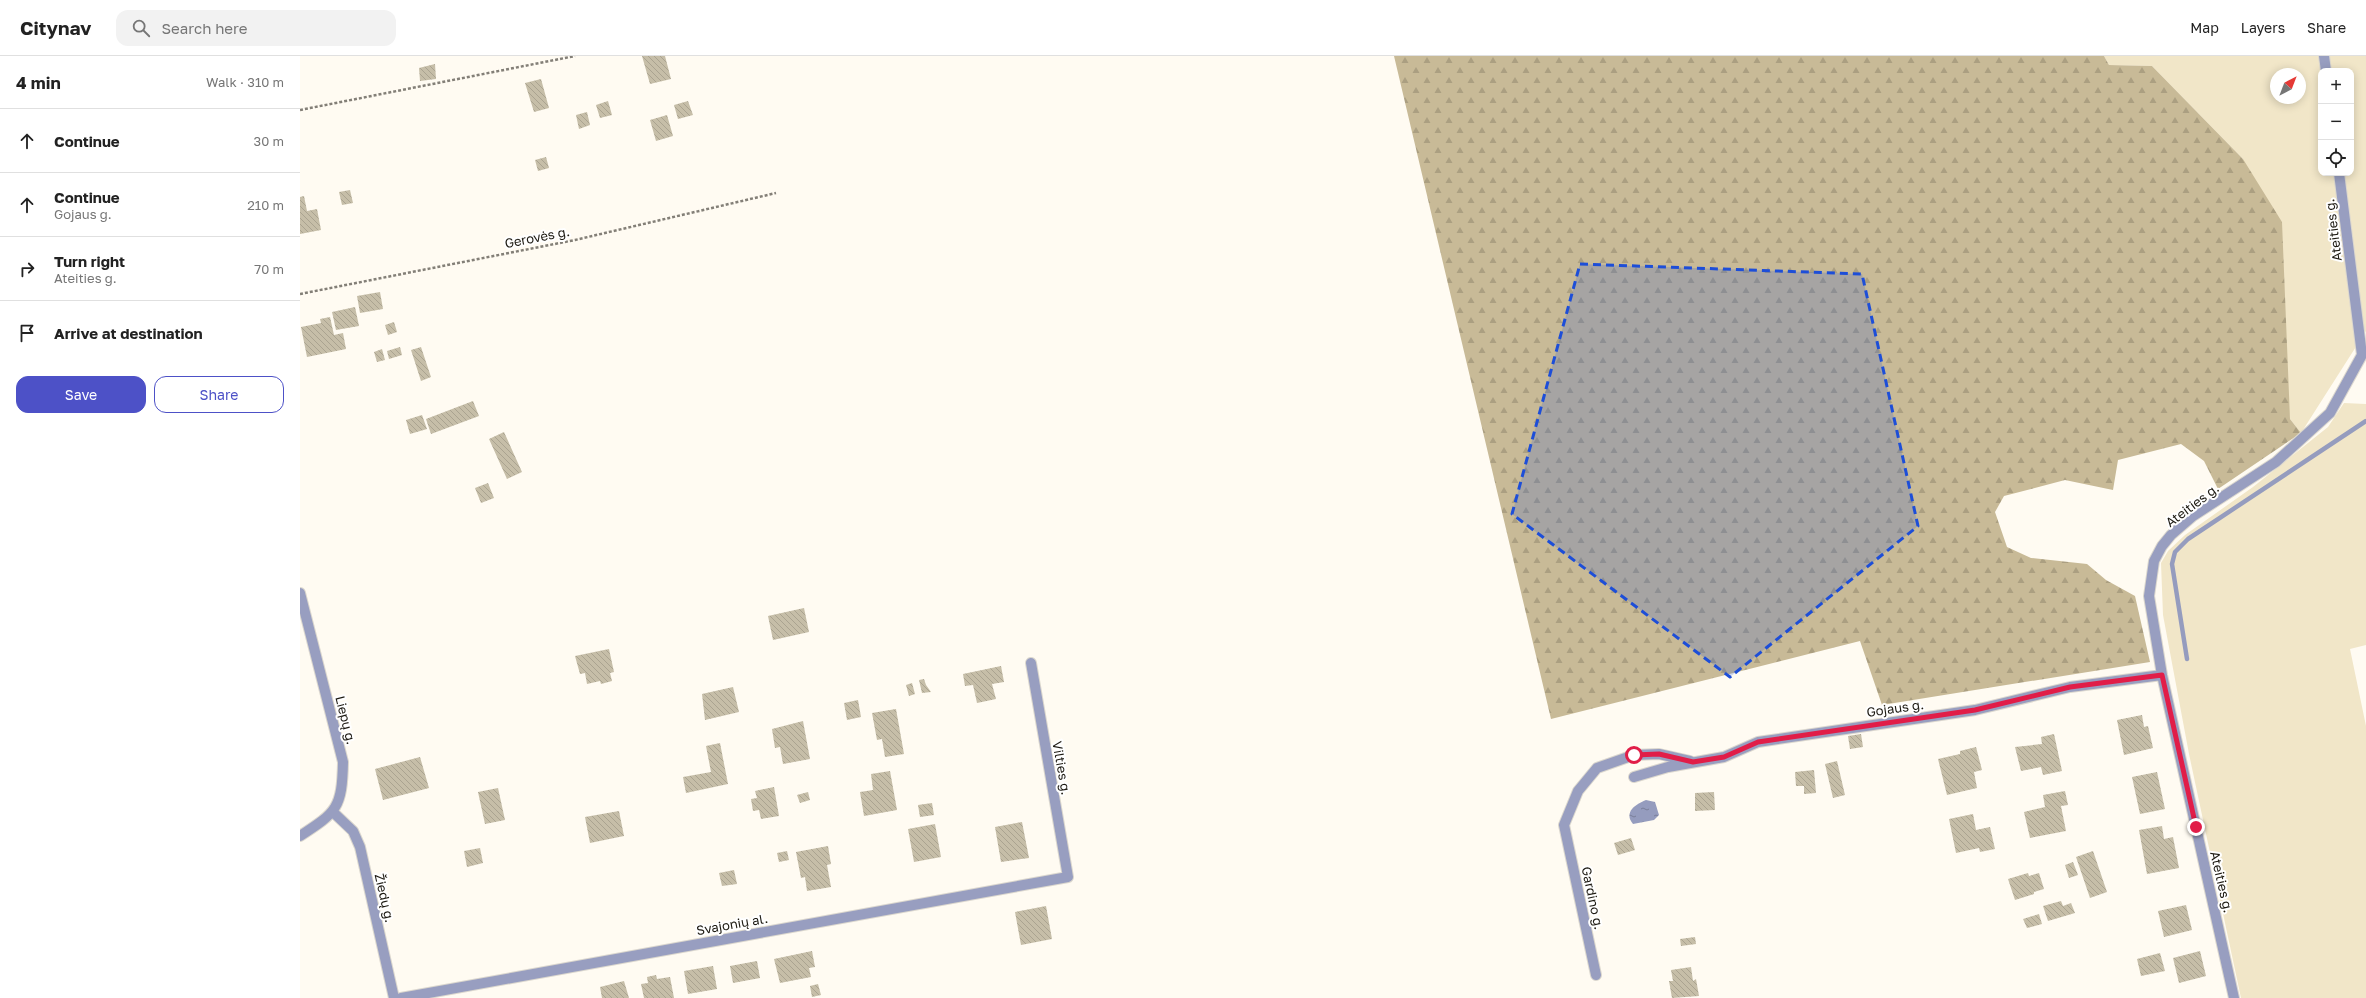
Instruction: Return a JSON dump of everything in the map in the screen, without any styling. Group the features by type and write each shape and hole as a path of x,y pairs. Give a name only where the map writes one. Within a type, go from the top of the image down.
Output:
{"street":[{"path":"2324,56 2326,68"},
{"name":"Ateities g.","path":"2234,998 2162,675 2149,596 2154,562 2162,546 2193,516 2276,462 2330,413 2362,355 2339,176"},
{"name":"Liepų g.","path":"300,593 343,762 343,790 339,803 333,812 300,836"},
{"name":"Vilties g.","path":"1031,663 1068,877"},
{"name":"Gojaus g.","path":"1634,777 1693,762 1724,757 1758,742 1975,710 2070,687 2162,675"},
{"name":"Gardino g.","path":"1596,975 1564,825 1578,791 1597,768 1634,755 1659,754 1693,762"},
{"name":"Žiedų g.","path":"333,812 353,831 360,847 394,998"},
{"name":"Svajonių al.","path":"401,998 1068,877"}],"path":[{"path":"300,110 575,56"},
{"name":"Gerovės g.","path":"300,294 574,240 776,193"}],"highlighted area":[{"path":"1580,264 1862,274 1918,526 1730,677 1512,514"}],"shaded area":[{"path":"2104,56 2366,56 2366,331 2301,433 2290,419 2243,159 2152,66 2109,65"},
{"path":"2344,403 2366,404 2366,645 2350,649 2366,726 2366,998 2241,998 2189,754 2163,615 2161,563 2168,551 2185,535 2253,487 2328,427"}],"green space":[{"path":"1394,56 2104,56 2109,65 2152,66 2243,159 2282,222 2290,419 2301,433 2218,489 2204,461 2181,444 2118,460 2113,490 2065,480 2004,496 1995,512 2007,547 2031,558 2087,564 2106,580 2135,596 2150,662 1882,705 1860,641 1551,719"}],"water":[{"path":"1646,800 1655,802 1659,815 1654,820 1633,824 1629,816 1630,812 1635,806"}],"building":[{"path":"642,56 665,56 671,79 650,84"},
{"path":"435,64 436,79 420,81 419,68"},
{"path":"541,79 549,108 534,112 525,83"},
{"path":"608,101 612,115 600,118 596,105"},
{"path":"688,101 693,115 678,119 674,105"},
{"path":"587,112 590,125 579,129 576,115"},
{"path":"667,115 673,136 656,141 650,120"},
{"path":"546,157 549,168 538,171 535,160"},
{"path":"350,190 353,203 342,205 339,192"},
{"path":"304,196 307,211 317,209 321,230 300,234 300,197"},
{"path":"380,292 383,309 360,313 357,296"},
{"path":"355,307 359,326 336,330 332,312"},
{"path":"330,317 334,335 343,333 346,349 307,357 301,327 321,323 320,319"},
{"path":"394,322 397,332 388,335 385,325"},
{"path":"400,347 402,355 389,359 387,351"},
{"path":"421,347 431,377 421,381 411,350"},
{"path":"382,349 385,360 377,362 374,352"},
{"path":"473,401 479,416 431,434 426,419"},
{"path":"422,415 427,429 410,434 406,420"},
{"path":"504,432 522,472 507,479 489,439"},
{"path":"488,483 494,498 481,503 475,488"},
{"path":"804,608 809,632 773,640 768,616"},
{"path":"609,649 614,672 610,673 612,681 601,684 600,681 587,684 585,673 580,674 575,656"},
{"path":"1001,666 1004,682 992,684 996,699 977,703 973,685 965,686 963,674"},
{"path":"924,679 931,692 922,693 919,680"},
{"path":"912,683 915,694 909,696 906,685"},
{"path":"733,687 739,712 705,720 702,694"},
{"path":"858,700 861,717 847,720 844,703"},
{"path":"896,709 904,754 885,757 882,739 877,740 872,713"},
{"path":"2142,715 2144,727 2148,726 2153,748 2124,755 2117,720"},
{"path":"803,721 810,759 783,764 780,747 775,748 772,729"},
{"path":"1861,734 1863,747 1850,749 1848,736"},
{"path":"2054,734 2062,771 2043,775 2041,767 2021,771 2015,747 2042,744 2041,737"},
{"path":"720,743 728,784 686,793 683,777 711,772 706,746"},
{"path":"1976,747 1982,770 1974,772 1977,788 1947,795 1938,759 1960,754 1960,751"},
{"path":"420,757 429,788 383,800 375,769"},
{"path":"1837,761 1845,795 1833,798 1825,764"},
{"path":"1814,770 1816,793 1804,794 1804,786 1796,786 1795,772"},
{"path":"890,771 897,810 864,816 860,792 873,790 871,774"},
{"path":"2157,772 2165,809 2140,814 2132,777"},
{"path":"774,787 779,816 761,819 759,810 753,811 751,799 757,798 755,791"},
{"path":"498,788 505,820 485,824 478,792"},
{"path":"2065,791 2068,805 2061,806 2066,831 2030,838 2024,812 2045,807 2043,795"},
{"path":"808,792 810,800 800,803 797,795"},
{"path":"1714,792 1715,810 1695,811 1695,793"},
{"path":"932,803 934,815 920,817 918,805"},
{"path":"619,811 624,836 590,843 585,817"},
{"path":"1973,814 1976,830 1990,827 1995,849 1980,852 1979,848 1956,853 1949,819"},
{"path":"1022,822 1029,858 1001,862 995,827"},
{"path":"935,824 941,857 914,862 908,829"},
{"path":"2162,826 2164,839 2173,837 2179,868 2147,874 2139,830"},
{"path":"1631,838 1635,850 1618,855 1614,843"},
{"path":"828,846 831,864 827,865 831,887 807,891 805,877 801,878 796,852"},
{"path":"480,848 483,863 467,867 464,851"},
{"path":"787,851 789,860 779,862 777,853"},
{"path":"2093,851 2107,892 2090,898 2076,857"},
{"path":"2073,862 2078,875 2069,878 2065,865"},
{"path":"734,870 737,884 722,886 719,873"},
{"path":"2028,873 2029,876 2039,873 2044,889 2015,900 2008,879"},
{"path":"2061,901 2063,906 2071,903 2075,913 2048,921 2043,906"},
{"path":"2186,905 2192,930 2164,937 2158,911"},
{"path":"1046,906 1052,939 1021,945 1015,912"},
{"path":"2039,914 2042,924 2027,928 2023,919"},
{"path":"1695,937 1696,944 1681,946 1680,939"},
{"path":"812,951 815,967 809,968 811,977 780,983 774,959"},
{"path":"2200,951 2206,976 2179,983 2173,958"},
{"path":"2160,953 2165,971 2141,976 2137,959"},
{"path":"757,961 760,978 733,983 730,966"},
{"path":"713,966 717,989 688,994 684,971"},
{"path":"1691,967 1693,981 1696,979 1699,996 1672,998 1669,981 1673,981 1671,970"},
{"path":"656,975 657,979 670,977 674,998 644,998 641,984 648,983 647,977"},
{"path":"624,981 629,998 602,998 600,987"},
{"path":"818,984 821,995 812,997 810,986"}],"waterway":[{"path":"2187,659 2172,564 2175,552 2188,539 2366,421"}],"route":[{"path":"1634,755 1659,754 1693,762 1724,757 1758,742 1823,731 1975,710 2070,687 2162,675 2196,827"}]}
